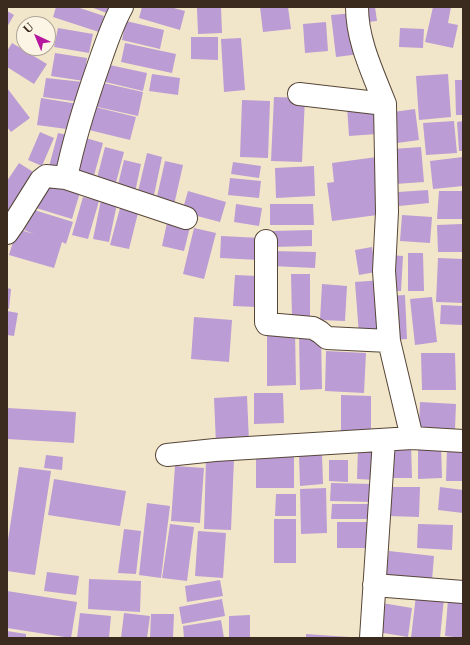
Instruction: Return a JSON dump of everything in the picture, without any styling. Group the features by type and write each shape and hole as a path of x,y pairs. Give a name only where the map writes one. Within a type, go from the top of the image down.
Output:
{"street":[{"path":"66,178 71,153 86,103 114,21 122,7"},
{"path":"357,7 357,16 363,48 384,104 387,212 384,271 389,341 412,438"},
{"path":"299,94 384,104"},
{"path":"7,232 40,180 46,176 66,178 186,218"},
{"path":"266,241 267,324 313,328 327,338 389,341"},
{"path":"166,455 215,450 412,438 463,441"},
{"path":"371,638 384,440"},
{"path":"374,585 463,592"}],"building":[{"path":"56,7 77,7 104,16 99,32 53,16"},
{"path":"91,7 112,7 109,14"},
{"path":"142,7 170,7 185,11 180,30 139,18"},
{"path":"221,7 222,33 198,34 197,8"},
{"path":"260,7 288,7 291,29 263,32"},
{"path":"358,7 375,7 377,21 359,23"},
{"path":"433,7 451,7 448,23 458,25 453,48 425,42"},
{"path":"7,11 14,15 7,27"},
{"path":"355,13 360,54 336,57 331,15"},
{"path":"126,21 164,30 160,49 122,40"},
{"path":"326,22 328,51 305,53 303,24"},
{"path":"58,28 93,34 89,53 56,47"},
{"path":"400,28 424,29 423,48 399,47"},
{"path":"191,37 218,37 218,60 191,59"},
{"path":"241,38 245,90 224,92 221,39"},
{"path":"12,43 16,45 16,56 34,56 47,64 34,84 7,67 7,51"},
{"path":"125,43 176,54 172,73 121,62"},
{"path":"56,53 87,58 84,81 51,76"},
{"path":"105,64 147,73 143,91 101,81"},
{"path":"152,74 180,78 178,95 149,91"},
{"path":"448,74 451,117 419,120 416,76"},
{"path":"46,78 83,82 80,102 43,97"},
{"path":"455,80 463,80 463,115 456,115"},
{"path":"99,82 143,92 138,116 93,106"},
{"path":"7,88 30,118 11,132 7,127"},
{"path":"274,97 305,98 302,162 271,161"},
{"path":"41,98 78,104 74,130 37,125"},
{"path":"242,100 270,101 268,158 240,157"},
{"path":"375,104 377,134 349,136 347,106"},
{"path":"95,107 136,117 130,140 89,130"},
{"path":"415,109 419,140 397,143 393,112"},
{"path":"454,121 457,153 426,155 423,123"},
{"path":"463,121 463,151 459,151 457,122"},
{"path":"40,132 54,138 42,166 28,160"},
{"path":"58,133 72,136 63,173 48,170"},
{"path":"82,137 103,143 93,179 73,174"},
{"path":"105,147 124,152 114,190 95,186"},
{"path":"421,147 424,182 395,184 393,149"},
{"path":"147,153 162,157 153,200 137,196"},
{"path":"377,157 385,214 332,221 327,183 334,182 332,163"},
{"path":"463,157 463,186 433,189 430,161"},
{"path":"124,160 141,164 134,197 116,193"},
{"path":"165,161 183,165 174,205 156,201"},
{"path":"233,162 261,166 259,178 231,174"},
{"path":"19,163 38,175 7,221 7,181"},
{"path":"314,166 315,196 276,198 275,168"},
{"path":"45,178 81,189 72,219 36,208"},
{"path":"230,178 261,181 259,198 228,195"},
{"path":"428,190 429,203 399,206 398,192"},
{"path":"188,191 226,202 220,222 182,212"},
{"path":"439,191 463,191 463,219 437,219"},
{"path":"83,197 99,201 88,239 72,235"},
{"path":"101,200 117,204 109,242 93,239"},
{"path":"236,204 262,208 259,226 234,222"},
{"path":"270,204 313,204 314,225 270,225"},
{"path":"120,208 138,213 129,249 110,245"},
{"path":"31,209 73,222 66,244 62,242 54,268 9,255 17,229 34,234 24,230"},
{"path":"402,215 432,217 430,243 400,241"},
{"path":"168,218 191,223 184,251 162,246"},
{"path":"462,224 463,252 438,252 437,225"},
{"path":"194,228 216,233 204,279 183,274"},
{"path":"312,230 312,246 272,247 272,231"},
{"path":"221,236 261,238 259,260 220,258"},
{"path":"372,247 376,272 359,275 355,250"},
{"path":"272,251 316,252 315,268 271,266"},
{"path":"408,253 423,253 424,291 408,291"},
{"path":"390,255 403,256 401,291 389,291"},
{"path":"438,258 463,259 463,303 436,302"},
{"path":"291,274 310,274 310,317 292,318"},
{"path":"235,275 258,276 257,307 233,306"},
{"path":"382,280 386,332 359,335 355,282"},
{"path":"322,284 347,286 345,321 320,320"},
{"path":"7,288 11,289 9,309 7,308"},
{"path":"405,295 407,339 392,340 390,296"},
{"path":"432,297 437,342 415,345 410,299"},
{"path":"441,305 463,306 463,325 440,324"},
{"path":"7,311 18,313 14,336 7,335"},
{"path":"194,317 232,320 229,362 191,359"},
{"path":"267,330 295,330 296,385 267,386"},
{"path":"321,333 322,389 300,390 299,334"},
{"path":"326,351 366,353 364,393 325,391"},
{"path":"421,353 455,353 456,390 422,390"},
{"path":"254,393 283,393 284,423 254,424"},
{"path":"341,395 371,396 371,432 341,432"},
{"path":"247,396 249,442 216,444 214,398"},
{"path":"420,402 456,404 455,429 419,427"},
{"path":"7,408 76,412 74,443 7,439"},
{"path":"411,444 412,478 391,478 390,445"},
{"path":"441,444 442,478 418,479 418,445"},
{"path":"447,447 463,447 463,481 446,481"},
{"path":"358,448 378,449 376,480 357,479"},
{"path":"322,454 323,484 300,486 299,455"},
{"path":"46,455 63,457 62,470 44,468"},
{"path":"256,457 294,457 294,488 256,488"},
{"path":"206,458 234,459 231,530 204,529"},
{"path":"329,460 348,460 348,482 329,481"},
{"path":"175,466 204,468 200,523 171,521"},
{"path":"19,467 51,471 35,575 7,571 7,547"},
{"path":"54,479 126,491 120,526 48,515"},
{"path":"331,483 373,484 372,502 330,501"},
{"path":"389,487 420,487 419,517 388,516"},
{"path":"440,487 463,490 463,513 438,510"},
{"path":"326,488 327,533 301,534 300,489"},
{"path":"276,494 296,494 296,516 275,516"},
{"path":"147,503 170,506 161,578 139,575"},
{"path":"332,504 374,504 374,519 331,519"},
{"path":"274,519 296,519 296,563 274,563"},
{"path":"337,522 369,522 369,548 337,548"},
{"path":"170,524 194,527 187,581 162,578"},
{"path":"418,524 453,525 452,550 417,548"},
{"path":"124,529 141,531 136,574 118,573"},
{"path":"198,531 226,533 223,578 195,576"},
{"path":"389,551 434,556 432,580 386,575"},
{"path":"47,572 79,576 76,595 44,591"},
{"path":"89,579 141,581 140,612 88,609"},
{"path":"220,580 223,596 187,602 185,586"},
{"path":"7,591 77,602 71,638 7,628"},
{"path":"416,595 444,598 440,638 411,638"},
{"path":"222,599 225,616 182,624 179,607"},
{"path":"448,600 463,602 463,638 445,636"},
{"path":"382,603 412,608 408,637 377,632"},
{"path":"80,613 111,616 109,638 77,638"},
{"path":"124,613 150,616 147,638 121,638"},
{"path":"151,614 174,614 173,638 150,638"},
{"path":"250,615 250,638 229,638 229,616"},
{"path":"221,620 224,638 184,638 183,626"},
{"path":"7,631 26,634 26,638 7,638"},
{"path":"306,634 349,637 349,638 306,638"}]}
